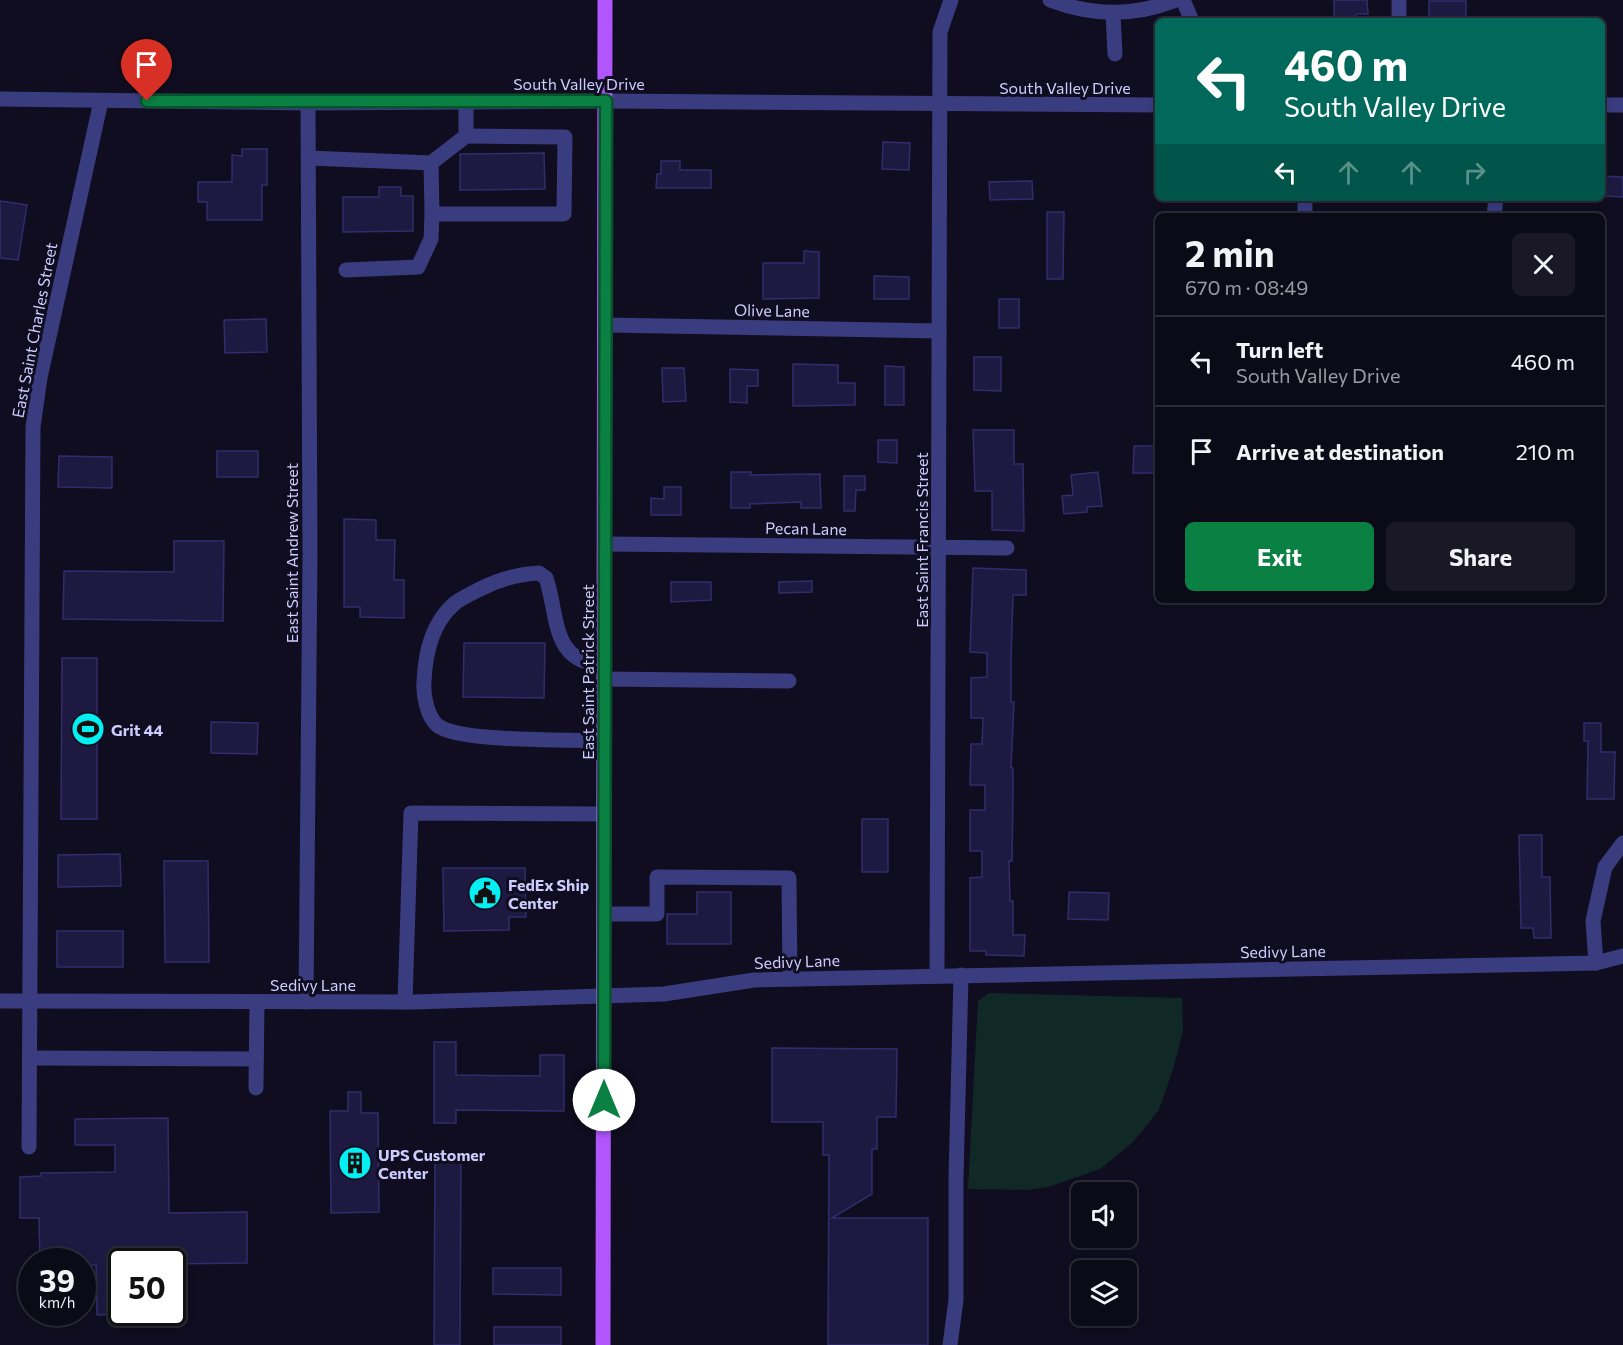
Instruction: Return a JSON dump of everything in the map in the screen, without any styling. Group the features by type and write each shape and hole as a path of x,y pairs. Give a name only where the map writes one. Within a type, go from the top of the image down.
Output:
{"main road":[{"name":"East Saint Patrick Street","path":"603,1345 605,0"}],"street":[{"name":"East Saint Francis Street","path":"937,976 940,32 951,0"},
{"path":"1050,0 1078,9 1113,14 1138,12 1176,0"},
{"path":"1183,0 1191,18"},
{"path":"1399,0 1399,18"},
{"path":"1113,14 1115,54"},
{"name":"South Valley Drive","path":"0,99 308,103 606,101 1155,105"},
{"name":"East Saint Charles Street","path":"29,1147 33,427 40,378 101,101"},
{"path":"466,102 466,136"},
{"name":"East Saint Andrew Street","path":"306,1002 309,565 308,103"},
{"path":"1605,105 1623,105"},
{"path":"309,158 431,163 466,136 565,137 564,214 432,214"},
{"path":"346,270 418,267 431,239 431,163"},
{"name":"Olive Lane","path":"605,325 939,331"},
{"name":"Pecan Lane","path":"605,544 1006,548"},
{"path":"604,741 471,736 449,731 436,724 429,712 423,689 424,667 430,641 442,617 455,602 489,584 530,573 539,573 546,578 559,637 567,648 585,663 605,672 789,681"},
{"path":"405,1002 411,813 604,814"},
{"path":"1596,963 1593,921 1605,867 1623,843"},
{"path":"604,914 657,914 657,877 789,878 790,979"},
{"name":"Sedivy Lane","path":"0,1001 405,1002 664,994 754,980 1596,963 1623,956"},
{"path":"950,1345 956,1300 956,1178 962,975"},
{"path":"256,1088 257,1002"},
{"path":"30,1058 256,1059"}],"green space":[{"path":"989,993 1182,998 1183,1031 1159,1110 1133,1142 1100,1169 1048,1187 1027,1190 968,1189 978,1001"}],"building":[{"path":"1334,0 1367,0 1368,14 1356,14 1356,18 1334,18"},
{"path":"1429,1 1466,1 1466,18 1429,18"},
{"path":"883,142 910,143 909,170 882,169"},
{"path":"242,149 267,149 267,185 262,185 262,220 207,220 207,202 198,202 198,182 232,182 232,155 242,156"},
{"path":"544,153 545,189 460,190 460,154"},
{"path":"661,161 680,161 680,170 711,170 711,188 656,188 657,174 661,174"},
{"path":"1605,176 1623,177 1623,197 1605,196"},
{"path":"1032,181 1033,199 990,200 989,182"},
{"path":"379,187 401,187 401,196 413,196 413,231 343,232 343,197 379,197"},
{"path":"0,201 27,205 18,260 0,258"},
{"path":"1047,212 1064,212 1063,279 1047,279"},
{"path":"804,251 819,252 819,298 763,299 763,263 804,263"},
{"path":"874,276 909,277 909,299 874,299"},
{"path":"999,299 1019,299 1019,328 999,328"},
{"path":"266,319 267,352 225,353 224,320"},
{"path":"974,357 1001,357 1001,391 974,390"},
{"path":"793,364 838,365 838,383 855,383 855,405 793,406"},
{"path":"885,366 904,367 904,405 885,405"},
{"path":"662,368 684,368 686,401 663,402"},
{"path":"730,369 758,370 758,386 747,386 747,403 730,402"},
{"path":"973,430 1014,430 1014,464 1023,464 1024,531 992,530 992,491 975,491"},
{"path":"878,440 897,440 897,463 878,462"},
{"path":"1134,446 1155,446 1155,473 1133,473"},
{"path":"217,451 258,451 258,477 217,477"},
{"path":"59,456 112,457 112,488 58,487"},
{"path":"731,472 751,472 751,475 820,474 821,508 801,508 801,502 750,504 750,508 731,508"},
{"path":"1098,472 1102,506 1087,507 1087,512 1064,514 1062,496 1073,495 1071,475"},
{"path":"844,476 865,476 865,490 856,490 855,511 844,511"},
{"path":"664,487 681,487 681,515 651,515 651,498 664,499"},
{"path":"344,519 376,520 376,540 395,540 394,580 404,580 404,618 360,617 360,607 344,607"},
{"path":"174,541 224,541 223,621 63,619 64,571 174,572"},
{"path":"973,568 1026,570 1026,595 1013,595 1012,861 1009,861 1010,901 1013,901 1013,935 1025,935 1024,956 986,955 986,951 970,951 970,878 982,877 982,851 970,851 970,810 985,810 985,785 970,785 971,744 982,744 983,718 971,718 971,678 987,677 987,653 970,652"},
{"path":"812,581 812,592 779,593 779,582"},
{"path":"671,582 711,582 711,600 671,602"},
{"path":"464,643 545,643 544,698 463,697"},
{"path":"62,658 97,658 97,819 61,819"},
{"path":"211,722 258,723 257,754 211,753"},
{"path":"1584,723 1601,723 1601,752 1615,752 1614,799 1587,799 1588,741 1584,741"},
{"path":"862,819 888,819 888,872 862,872"},
{"path":"1519,835 1542,835 1542,877 1550,877 1551,938 1534,938 1533,928 1521,928"},
{"path":"120,854 121,886 58,887 58,855"},
{"path":"164,861 208,861 209,962 165,962"},
{"name":"FedEx Ship Center","path":"443,868 525,868 526,917 509,917 509,930 444,931"},
{"path":"697,892 731,892 731,944 667,944 667,914 697,914"},
{"path":"1069,892 1109,893 1108,920 1068,919"},
{"path":"57,931 123,931 123,967 57,967"},
{"path":"434,1042 456,1042 456,1075 540,1076 540,1055 564,1055 564,1111 456,1110 456,1123 434,1123"},
{"path":"772,1048 897,1049 896,1117 877,1117 877,1149 872,1149 872,1194 832,1218 928,1218 928,1345 828,1345 829,1155 823,1155 823,1122 772,1122"},
{"name":"UPS Customer Center","path":"348,1092 361,1092 361,1113 378,1113 379,1212 331,1213 330,1111 348,1111"},
{"path":"168,1118 169,1213 247,1212 247,1263 186,1264 186,1248 108,1248 108,1315 97,1315 96,1248 40,1248 39,1218 20,1218 20,1177 41,1176 41,1173 115,1172 115,1145 75,1145 75,1119"},
{"path":"435,1155 461,1155 460,1345 434,1345"},
{"path":"493,1268 561,1268 561,1295 493,1294"},
{"path":"494,1327 561,1327 561,1345 494,1345"}],"place":[{"name":"Grit 44","path":"88,729"},
{"name":"FedEx Ship Center","path":"485,893"},
{"name":"UPS Customer Center","path":"355,1163"}],"route":[{"path":"147,101 308,103 606,101 604,1100"}]}
